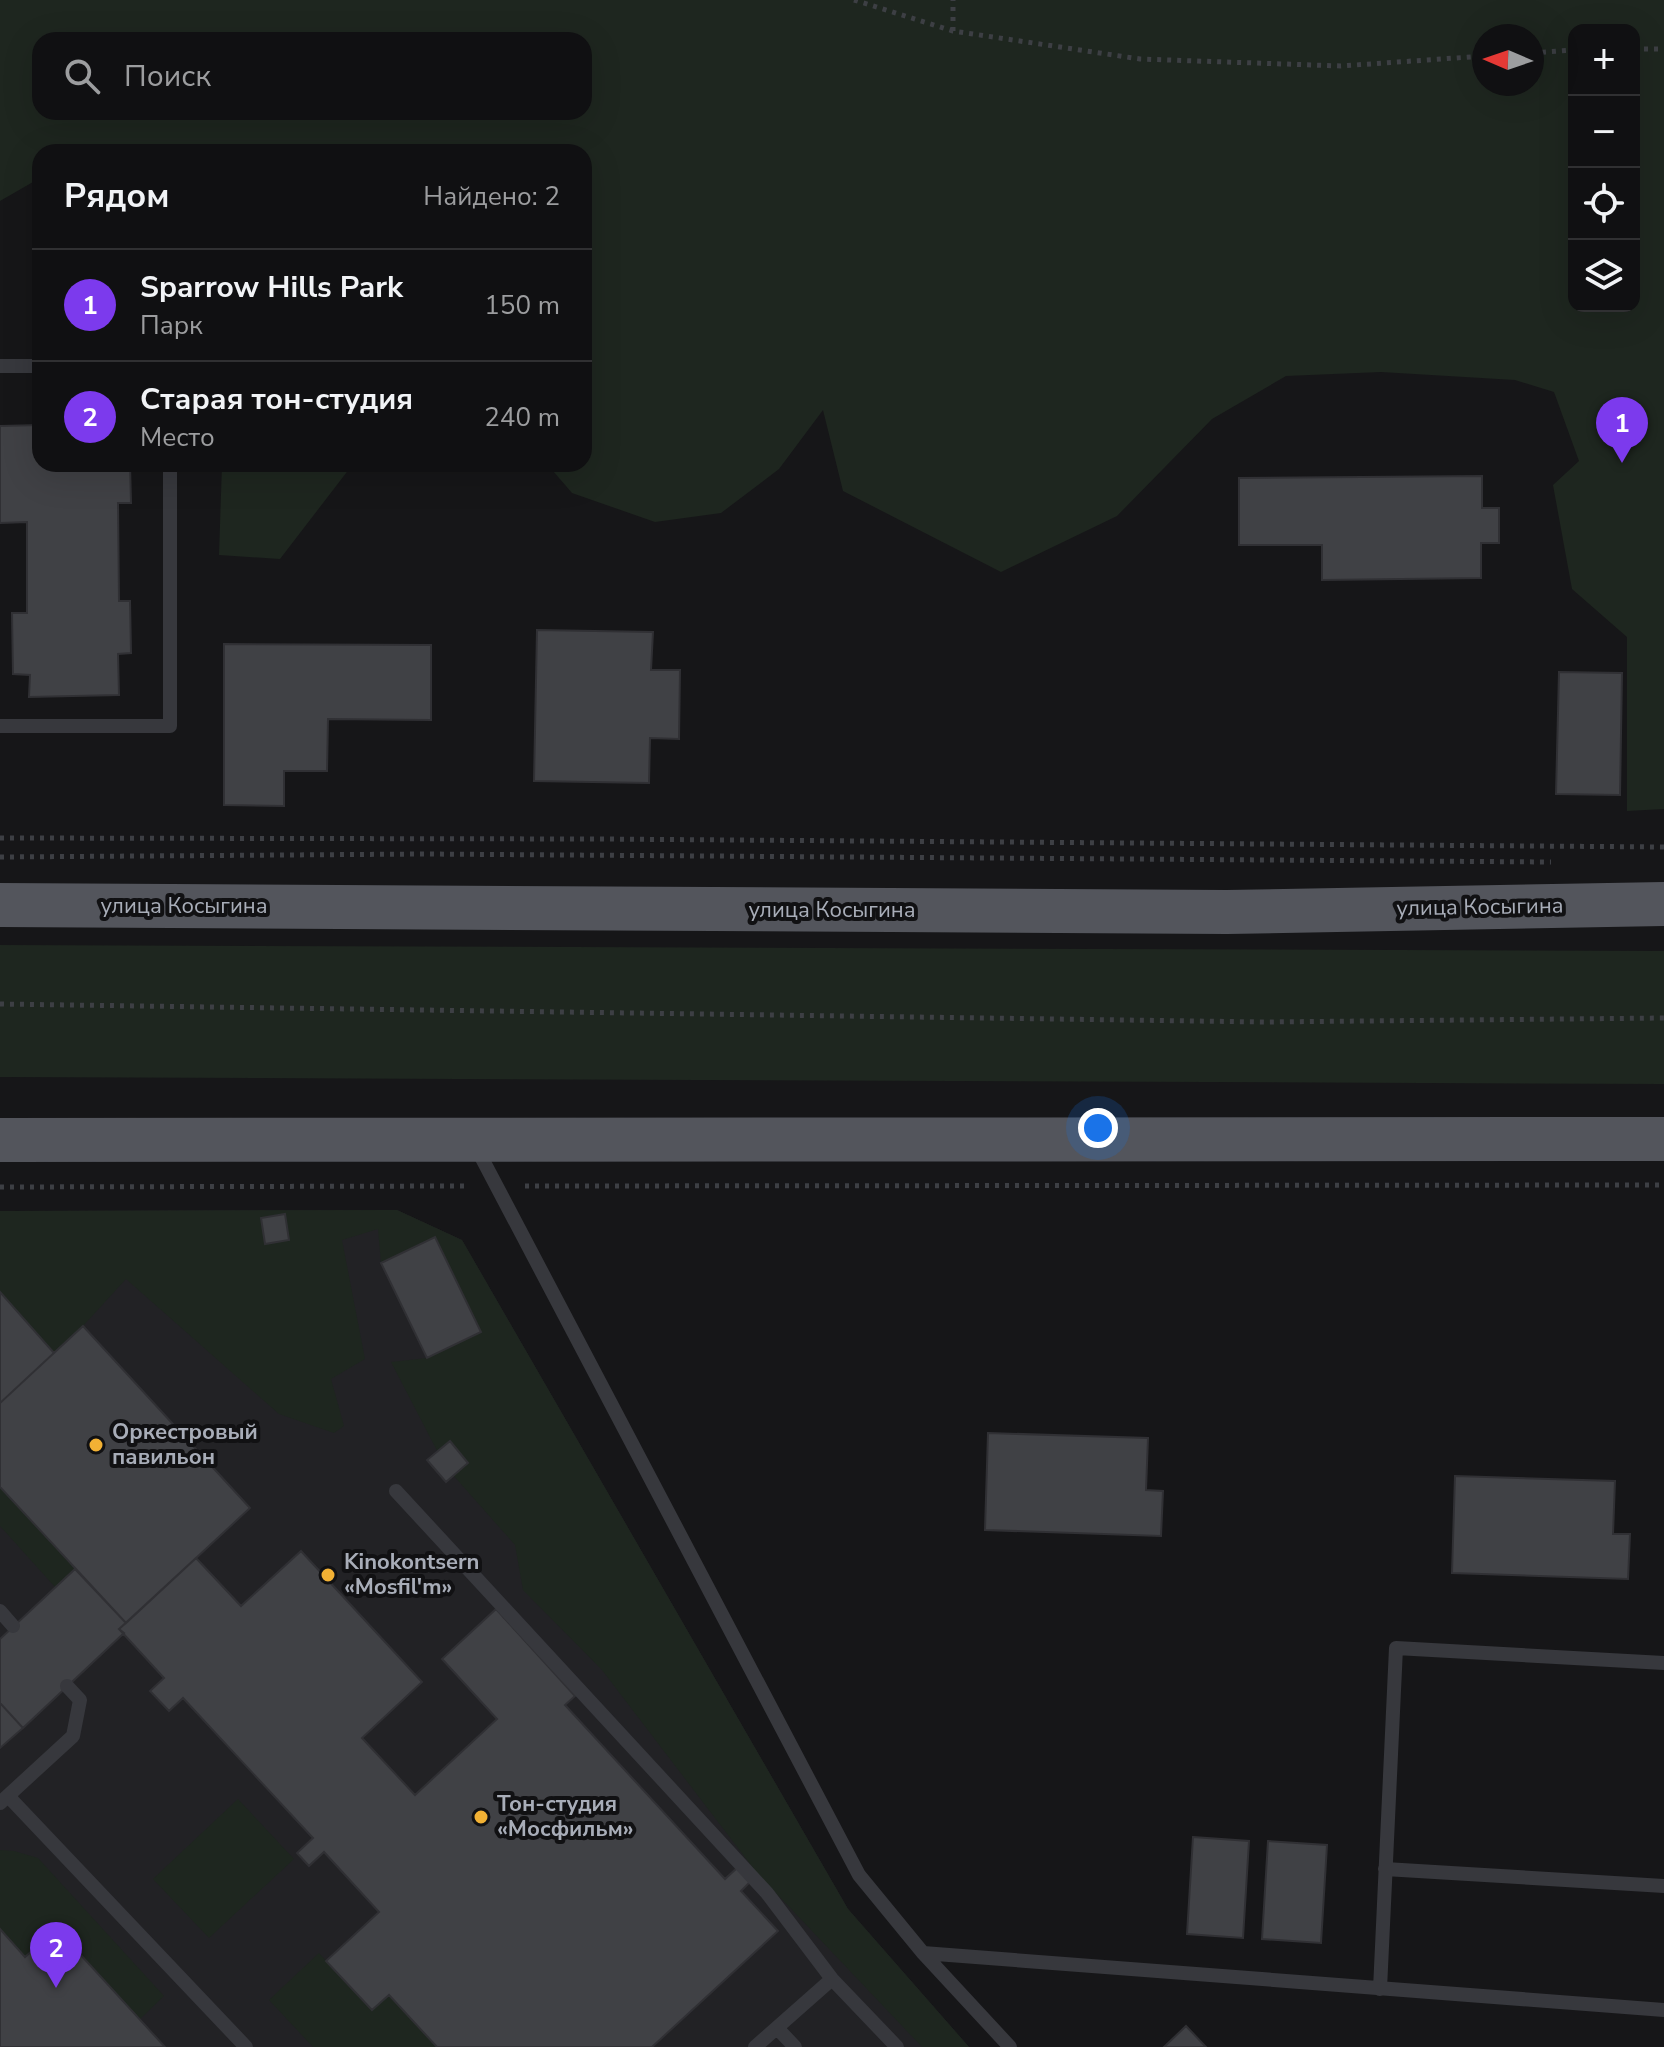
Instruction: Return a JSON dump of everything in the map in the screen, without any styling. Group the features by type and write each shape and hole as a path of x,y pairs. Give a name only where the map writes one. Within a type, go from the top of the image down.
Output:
{"main road":[{"name":"улица Косыгина","path":"0,905 1227,912 1664,904"},
{"path":"0,1140 1664,1139"}],"lane":[{"path":"0,366 32,366"},
{"path":"0,726 170,726 170,472"},
{"path":"473,1140 859,1875 923,1953 1010,2047"},
{"path":"396,1491 767,1893 832,1979 897,2047"},
{"path":"0,1611 13,1626"},
{"path":"1380,1989 1396,1648 1664,1663"},
{"path":"67,1686 80,1700 73,1736 4,1799 246,2047"},
{"path":"1385,1869 1664,1886"},
{"path":"923,1953 1664,2010"},
{"path":"755,2047 832,1979"},
{"path":"777,2028 795,2047"}],"path":[{"path":"854,0 953,31 1140,59 1341,66 1472,57"},
{"path":"953,0 953,31"},
{"path":"1640,49 1664,49"},
{"path":"1544,52 1568,50"},
{"path":"0,838 1664,847"},
{"path":"0,857 441,854 1553,862"},
{"path":"0,1004 1265,1022 1664,1018"},
{"path":"0,1187 1664,1185"}],"shaded area":[{"path":"0,0 1664,0 1664,809 1627,811 1627,637 1572,589 1553,485 1579,461 1554,392 1515,380 1381,372 1286,376 1212,419 1117,516 1001,572 843,491 823,410 779,469 721,513 655,522 572,493 554,472 592,472 592,144 32,144 32,183 0,201"},
{"path":"222,472 347,472 280,559 219,555"},
{"path":"0,945 1664,951 1664,1084 0,1077"},
{"name":"Kinokontsern «Mosfil'm»","path":"397,1210 462,1240 848,1909 969,2047 0,2047 0,1211"},
{"path":"397,1210 462,1240 848,1909 969,2047 922,2047 757,1873 602,1670 523,1590 515,1545 445,1466 391,1362 427,1358 481,1332 435,1238 381,1263 378,1229 342,1240 365,1359 331,1379 344,1426 334,1433 279,1414 126,1279 54,1353 0,1292 0,1211"},
{"path":"0,1487 75,1569 55,1587 0,1526"},
{"path":"238,1799 294,1859 209,1938 153,1879"},
{"path":"0,1850 38,1858 164,1996 140,2019 57,1929 25,1957 0,1929"},
{"path":"319,1953 371,2010 389,1995 437,2047 313,2047 269,2000"}],"building":[{"path":"32,425 32,472 130,472 131,503 118,503 119,601 130,601 131,653 118,654 119,695 29,697 30,675 13,674 12,613 27,613 27,522 0,523 0,426"},
{"path":"1482,476 1482,508 1499,508 1499,543 1481,543 1481,578 1322,580 1322,545 1239,545 1239,478"},
{"path":"537,630 653,632 651,670 680,670 679,739 650,738 649,783 534,781"},
{"path":"224,644 431,645 431,720 328,719 327,771 284,771 284,806 224,805"},
{"path":"1559,672 1622,673 1620,795 1556,794"},
{"path":"285,1214 289,1240 265,1244 261,1218"},
{"path":"435,1237 481,1332 427,1358 381,1263"},
{"path":"0,1292 54,1353 0,1403"},
{"name":"Оркестровый павильон","path":"83,1326 250,1508 126,1623 0,1487 0,1403"},
{"path":"988,1433 1148,1438 1146,1490 1163,1491 1161,1536 985,1530"},
{"path":"450,1441 468,1463 446,1482 427,1460"},
{"path":"1455,1476 1615,1481 1613,1534 1630,1534 1628,1579 1452,1573"},
{"name":"Тон-студия «Мосфильм»","path":"301,1551 422,1682 362,1738 415,1795 497,1719 442,1659 496,1609 575,1696 565,1705 725,1879 737,1868 750,1882 741,1891 778,1931 652,2047 437,2047 389,1995 372,2010 326,1961 379,1912 324,1852 309,1866 297,1853 313,1838 183,1698 169,1711 150,1691 164,1678 119,1629 196,1558 241,1606"},
{"path":"75,1569 126,1623 119,1629 124,1633 23,1728 0,1703 0,1639"},
{"path":"0,1703 23,1728 0,1748"},
{"path":"1193,1837 1249,1841 1243,1938 1187,1934"},
{"path":"1268,1841 1327,1845 1321,1943 1262,1939"},
{"path":"0,1929 25,1957 57,1929 165,2047 0,2047"},
{"path":"1186,2026 1206,2047 1164,2047"}],"place":[{"name":"Sparrow Hills Park","path":"1622,463"},
{"name":"Оркестровый павильон","path":"96,1445"},
{"name":"Kinokontsern «Mosfil'm»","path":"328,1575"},
{"name":"Тон-студия «Мосфильм»","path":"481,1817"},
{"name":"Старая тон-студия","path":"56,1988"}]}
